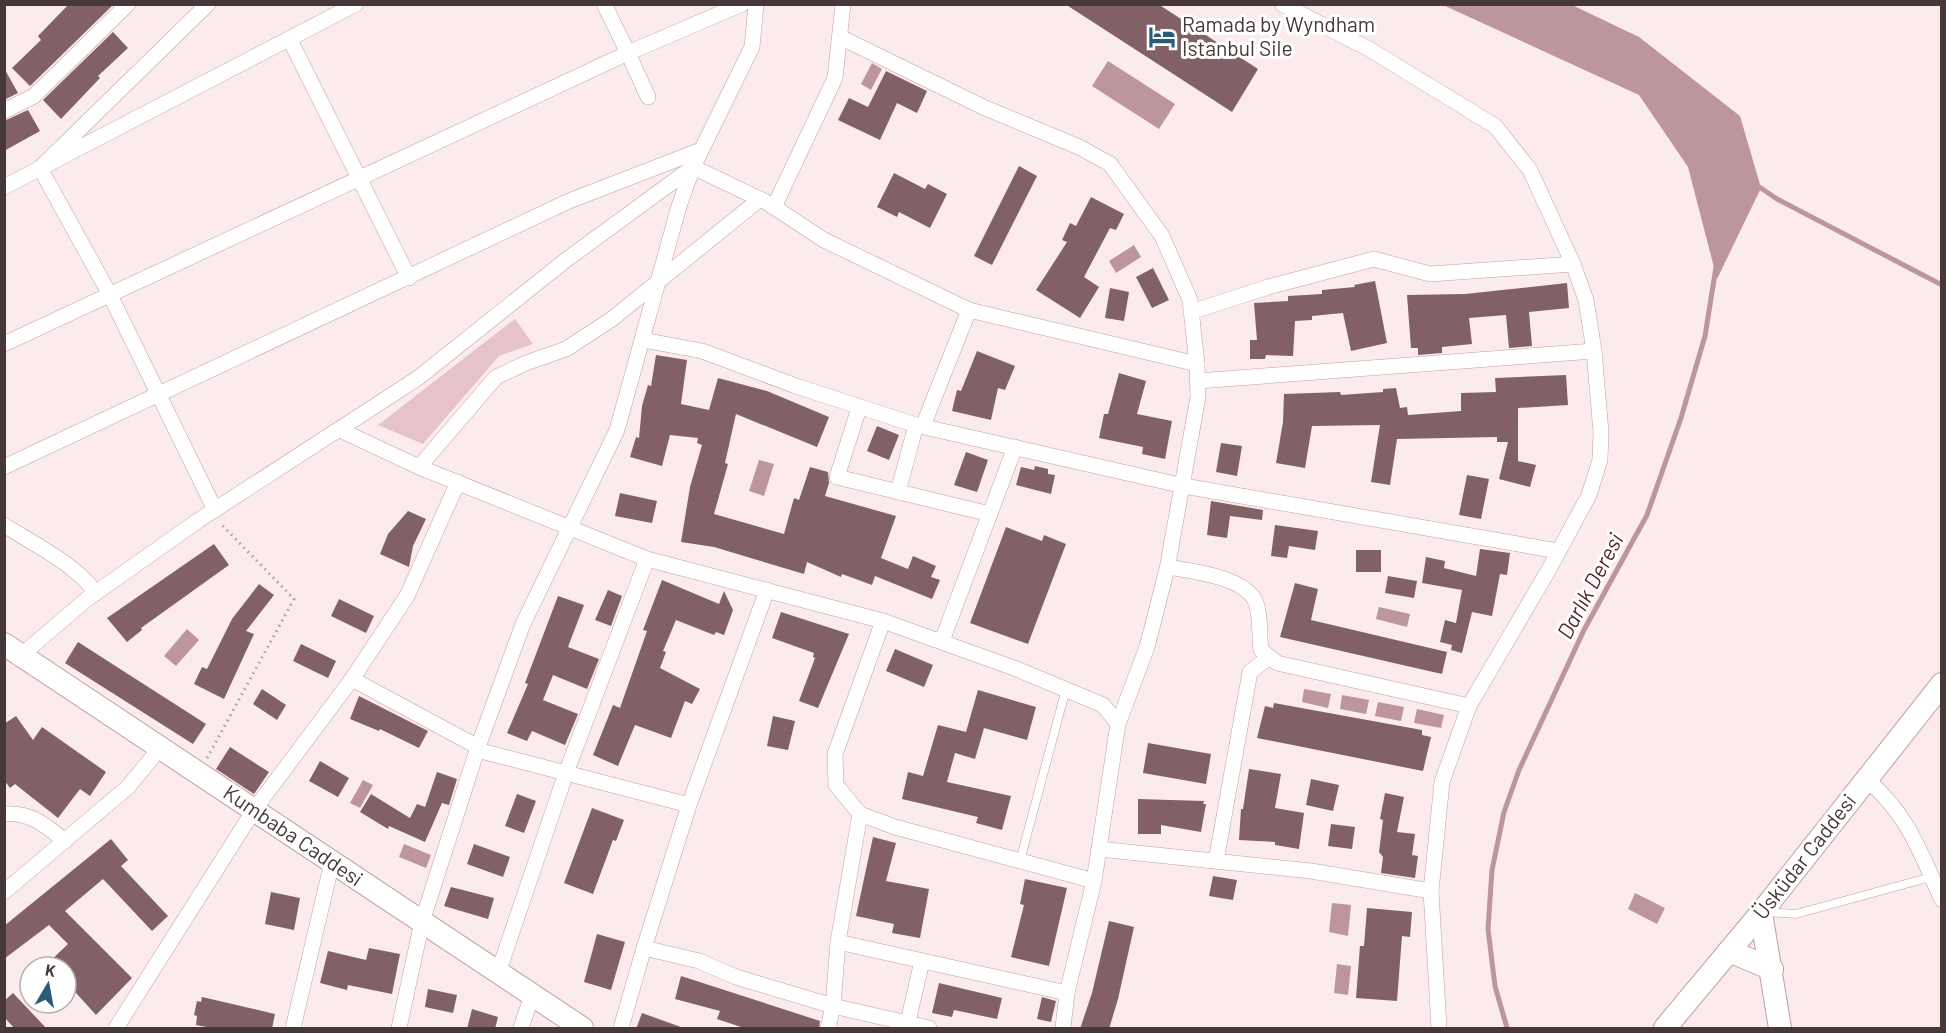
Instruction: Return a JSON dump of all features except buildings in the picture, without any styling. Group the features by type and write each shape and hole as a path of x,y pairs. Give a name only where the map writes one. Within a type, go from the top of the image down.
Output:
{"street":[{"path":"4,111 34,96 128,4"},
{"path":"40,168 208,4"},
{"path":"4,187 356,4"},
{"path":"604,4 648,97"},
{"path":"4,344 628,53 742,4"},
{"path":"399,1029 422,922 477,748 523,624 617,430 658,280 693,166 752,47 756,4"},
{"path":"774,207 835,78 842,38 843,4"},
{"path":"1282,4 1369,50 1495,126 1530,170 1572,264 1586,300 1594,351 1601,432 1600,460 1589,495 1469,706 1442,782 1431,891 1439,1029"},
{"path":"842,38 983,107 1079,147 1110,164 1162,236 1190,300 1198,397 1184,486 1168,567 1147,647 1118,724 1094,881 1067,993 1063,1029"},
{"path":"290,39 409,278"},
{"path":"4,467 569,201 700,150"},
{"path":"693,166 760,199 824,240 969,310 1197,364"},
{"path":"11,649 96,593 212,511 418,378 566,260 693,166"},
{"path":"40,168 110,295 212,511"},
{"path":"419,467 496,378 526,363 566,349 625,308 760,199"},
{"path":"1191,312 1268,287 1374,260 1430,274 1572,264"},
{"path":"625,308 647,323"},
{"path":"898,492 919,426 969,310"},
{"path":"643,340 702,351 859,408 919,426 1184,486 1558,551"},
{"path":"1198,381 1594,351"},
{"path":"859,408 837,477 990,514"},
{"path":"340,430 419,467 647,559 883,621 942,641 1066,688 1103,705 1118,724"},
{"path":"942,641 1015,447"},
{"path":"116,1029 254,810 352,679 407,596 458,482"},
{"path":"4,525 63,561 85,578 96,593"},
{"path":"498,973 566,773 647,559"},
{"path":"1168,567 1223,579 1245,590 1256,601 1261,650 1277,663 1469,706"},
{"path":"621,1029 688,806 767,590"},
{"path":"883,621 835,754 836,785 860,814 895,827 1094,881"},
{"name":"Kumbaba Caddesi","path":"11,649 582,1029"},
{"path":"1216,861 1250,672 1268,658"},
{"path":"352,679 477,748 688,806"},
{"name":"Üsküdar Caddesi","path":"1665,1029 1762,912 1941,684"},
{"path":"4,892 128,787 160,748"},
{"path":"1866,779 1890,801 1908,825 1941,900"},
{"path":"4,814 21,814 37,818 65,841"},
{"path":"828,1029 833,1006 838,942 860,814"},
{"path":"1099,849 1311,871 1431,891"},
{"path":"293,1029 332,862"},
{"path":"1762,912 1780,1029"},
{"path":"838,942 1067,993"},
{"path":"644,948 699,961 736,977 833,1006 908,1022 929,1029"},
{"path":"1730,951 1751,958 1772,969"},
{"path":"908,1022 922,961"},
{"path":"521,1029 532,995"}],"lane":[{"path":"1020,861 1066,688"},
{"path":"1762,912 1796,914 1931,877"}],"path":[{"path":"199,773 294,599 212,511"}],"shaded area":[{"path":"1443,5 1572,5 1639,37 1740,116 1761,188 1717,279 1688,167 1639,95"},
{"path":"1108,61 1175,104 1159,129 1092,86"},
{"path":"872,63 882,69 871,90 861,84"},
{"path":"1134,245 1141,257 1116,273 1109,261"},
{"path":"515,319 533,344 499,356 423,444 378,425"},
{"path":"759,460 774,464 764,496 749,491"},
{"path":"1379,607 1410,614 1407,627 1376,619"},
{"path":"187,629 199,640 176,666 164,656"},
{"path":"1304,689 1331,694 1328,708 1302,702"},
{"path":"1342,695 1369,700 1366,714 1340,709"},
{"path":"1378,702 1404,707 1401,721 1375,716"},
{"path":"1417,709 1444,715 1441,728 1414,723"},
{"path":"363,780 373,785 360,808 350,803"},
{"path":"404,844 431,855 426,868 399,857"},
{"path":"1635,893 1665,908 1657,924 1628,909"},
{"path":"1332,903 1351,905 1348,936 1329,932"},
{"path":"1337,964 1351,966 1348,995 1334,993"}],"waterway":[{"path":"1755,184 1777,199 1942,285"},
{"name":"Darlık Deresi","path":"1507,1028 1495,986 1488,929 1492,870 1504,812 1519,770 1584,630 1647,515 1681,418 1705,336 1716,267"}],"place":[{"name":"Ramada by Wyndham Istanbul Sile","path":"1162,37"}]}
